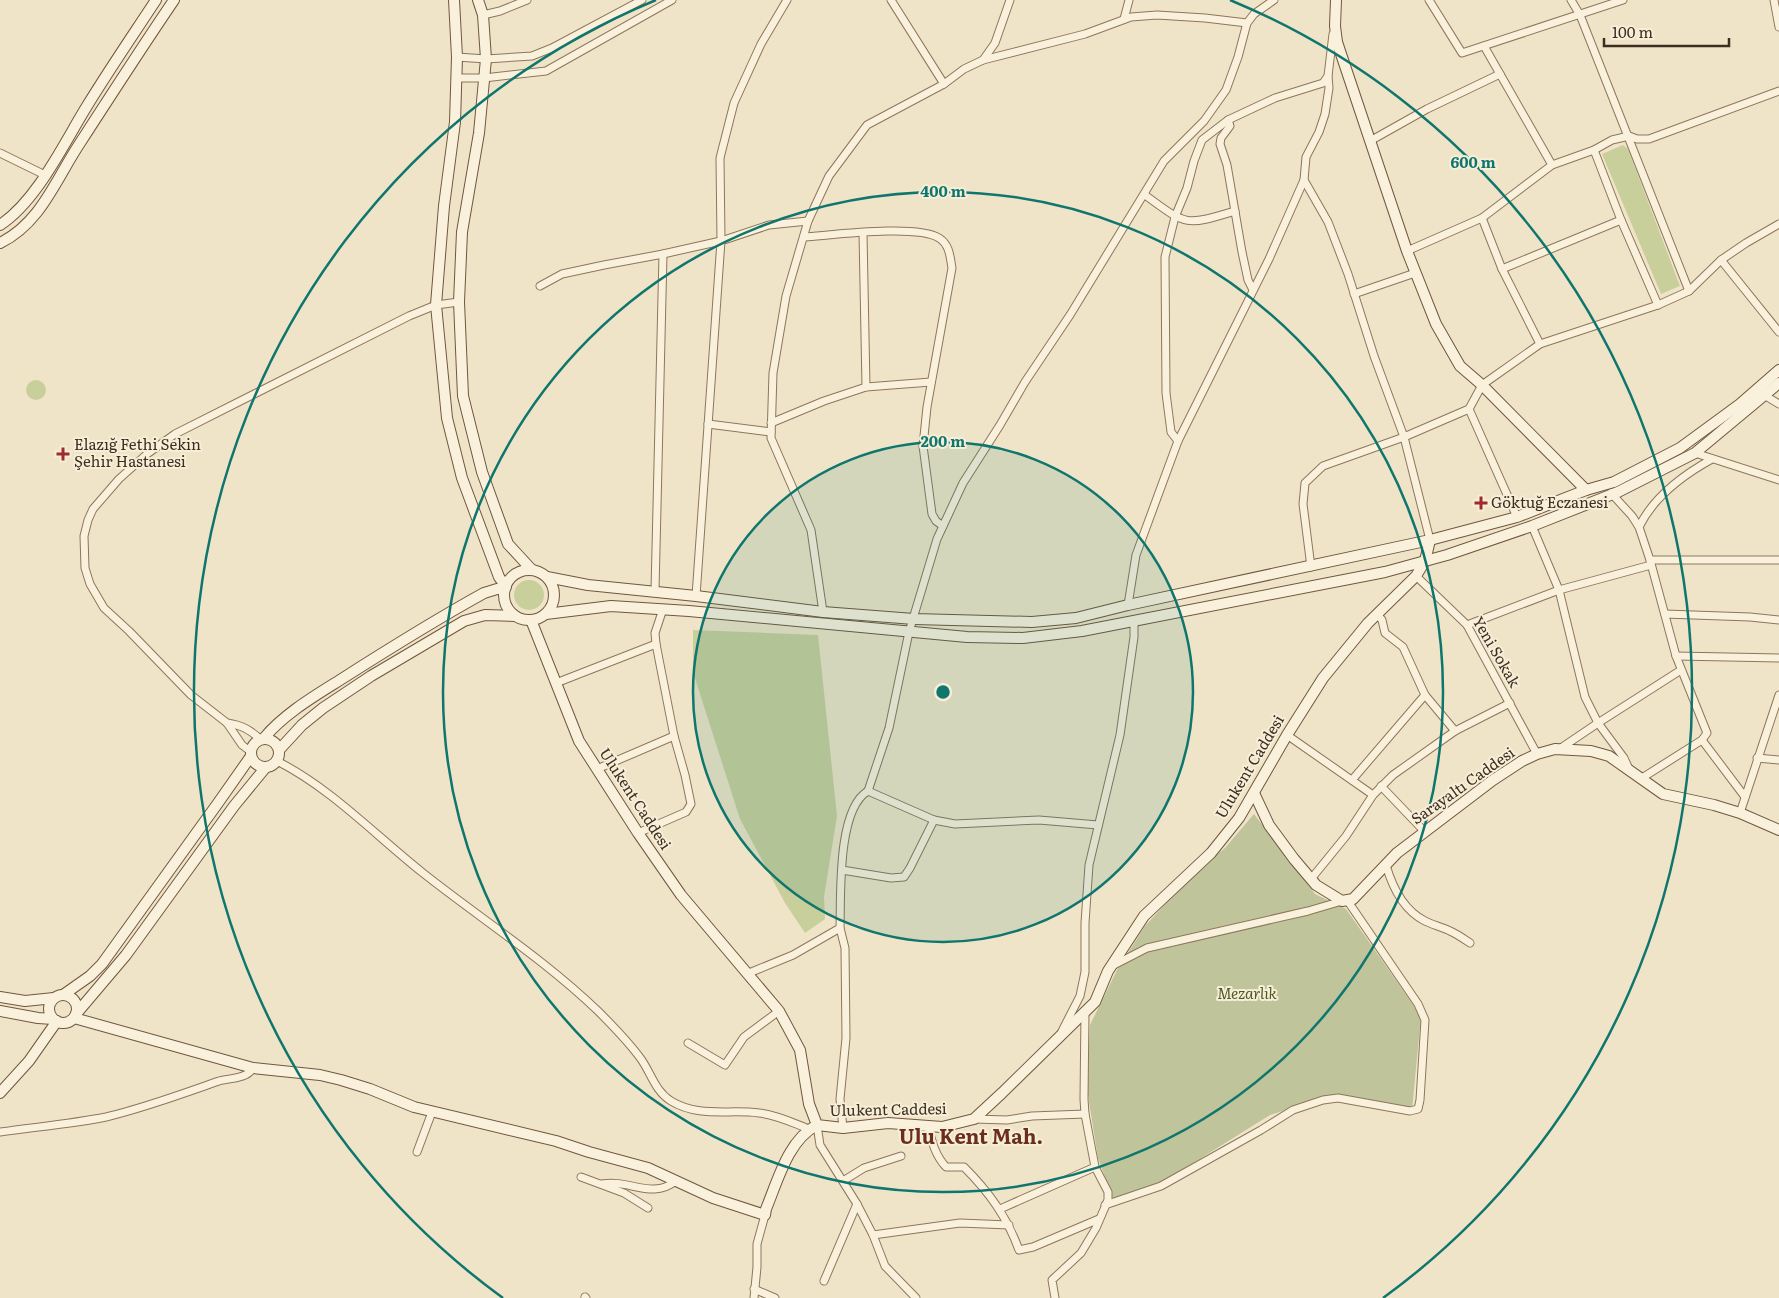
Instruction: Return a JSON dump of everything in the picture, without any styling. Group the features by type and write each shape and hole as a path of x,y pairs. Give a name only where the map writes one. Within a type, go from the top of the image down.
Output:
{"street":[{"path":"0,225 11,218 29,198 45,175 111,67 156,0"},
{"path":"0,243 24,226 44,205 75,150 174,0"},
{"path":"454,0 457,56 455,122 444,206 436,305 447,418 462,478 499,577 505,588 505,603 515,616"},
{"path":"478,0 483,15 486,59 479,133 462,232 459,302 463,396 482,472 508,544 532,570"},
{"path":"483,15 500,12 527,0"},
{"path":"457,56 486,59 532,56 552,48 627,4 642,0"},
{"path":"456,78 484,78 546,71 672,0"},
{"path":"696,596 721,241 720,158 734,103 761,44 787,0"},
{"path":"891,0 944,84"},
{"path":"983,60 994,43 1010,0"},
{"path":"1124,19 1129,0"},
{"path":"843,1128 840,1099 846,1038 845,948 840,928 842,853 850,816 860,796 868,791 889,728 909,632 938,540 964,483 1025,382 1070,315 1145,195 1164,161 1204,121 1226,90 1238,57 1247,23 1254,14 1274,0"},
{"path":"1128,605 1136,555 1178,442 1253,290 1304,180 1306,157 1319,132 1325,114 1336,0"},
{"path":"1429,0 1462,52 1623,0"},
{"path":"1571,0 1580,14 1630,136 1689,290"},
{"path":"1774,0 1779,27"},
{"path":"823,612 811,530 771,438 773,374 785,306 808,221 829,176 849,147 867,126 944,84 964,69 983,60 1085,34 1131,17 1157,15 1247,23"},
{"path":"1334,26 1337,42 1407,251 1436,324 1460,366 1482,385 1586,490"},
{"path":"1484,46 1552,165"},
{"path":"1370,141 1500,74"},
{"path":"1178,442 1171,432 1166,394 1165,257 1175,217 1187,188 1202,140 1228,120 1276,98 1323,83 1328,76"},
{"path":"1407,251 1482,218 1552,165 1594,150 1612,140 1630,136 1637,139 1649,139 1779,91"},
{"path":"1228,120 1230,126 1221,138 1220,144 1227,164 1248,280 1253,290"},
{"path":"1594,150 1621,220 1658,305"},
{"path":"0,153 45,175"},
{"path":"1304,180 1328,222 1354,294 1374,356 1404,437 1430,540"},
{"path":"1145,195 1175,217 1185,221 1195,222 1236,211"},
{"path":"1482,218 1502,269 1540,344"},
{"path":"1502,269 1621,220"},
{"path":"540,286 562,274 721,241 769,225 808,221"},
{"path":"1311,567 1303,504 1306,483 1323,466 1404,437 1469,409 1482,385 1540,344 1658,305 1689,290 1721,260 1779,224"},
{"path":"805,237 863,233 923,232 939,238 948,247 952,268 931,382 923,446 932,514 944,526"},
{"path":"863,233 866,387"},
{"path":"654,591 663,254"},
{"path":"1721,260 1779,332"},
{"path":"1354,294 1415,272"},
{"path":"266,767 258,765 227,724 192,695 104,608 96,597 85,568 83,550 88,520 93,509 119,479 147,454 176,434 409,316 436,305 459,302"},
{"path":"547,577 588,585 654,591 823,612 914,619 1032,622 1076,618 1128,605 1311,567 1517,518 1586,490 1614,482 1680,448 1740,404 1779,370"},
{"path":"771,423 824,401 866,387 931,382"},
{"path":"546,614 611,606 663,609 967,637 1023,638 1082,631 1385,572 1532,526 1612,494 1695,453 1779,383"},
{"path":"1764,395 1779,404"},
{"path":"1469,409 1517,518"},
{"path":"708,424 771,432"},
{"path":"1695,453 1779,480"},
{"path":"1639,527 1647,511 1675,483 1689,472 1712,459"},
{"path":"1612,494 1632,516 1639,527 1676,656 1707,733 1702,740 1642,778"},
{"path":"1532,526 1559,590 1585,697 1598,723 1624,758 1629,770"},
{"name":"Ulukent Caddesi","path":"531,620 579,741 638,833 681,895 779,1010 800,1050 813,1127 843,1128 888,1123 942,1127 974,1119 1095,1002 1111,966 1144,916 1211,853 1239,818 1287,735 1323,678 1377,614 1416,576 1424,561 1430,540"},
{"path":"1467,626 1559,590 1650,562 1779,560"},
{"path":"0,1011 66,1023 75,1016 126,955 238,801 266,767 276,761 279,750 302,725 371,676 464,621 484,615 515,616 531,620 546,614 554,600 552,584 547,577 540,572 532,570 516,574 510,579 505,588"},
{"name":"Yeni Sokak","path":"1416,576 1467,626 1538,754"},
{"path":"55,1020 49,1010 51,1001 90,976 102,964 218,803 251,754 253,744 262,739 294,710 362,666 477,597 490,590 505,588"},
{"path":"638,833 686,812 691,804 674,736 656,644 655,633 663,609"},
{"path":"1377,614 1382,620 1385,633 1403,647 1425,694 1455,731"},
{"path":"1665,614 1750,616 1779,620"},
{"path":"1060,1037 1080,996 1085,972 1084,923 1089,865 1120,735 1134,637 1134,621"},
{"path":"556,683 656,644"},
{"path":"1676,656 1779,658"},
{"path":"1561,748 1681,670"},
{"path":"1352,780 1425,694"},
{"path":"1740,813 1779,695"},
{"path":"1311,879 1346,836 1373,795 1393,775 1455,731 1510,703"},
{"path":"227,724 240,725 262,739 272,740 279,750"},
{"path":"1287,735 1373,795"},
{"path":"597,769 674,736"},
{"path":"1702,740 1745,797"},
{"name":"Sarayaltı Caddesi","path":"1345,900 1353,900 1397,853 1493,780 1522,761 1555,748 1591,751 1609,756 1663,794 1714,805 1740,813 1779,830"},
{"path":"1757,758 1779,760"},
{"path":"276,761 297,772 342,803 422,872 550,970 628,1041 642,1061 654,1084 670,1100 694,1111 760,1113 813,1127"},
{"path":"1381,786 1424,831"},
{"path":"868,791 934,820 955,824 1039,820 1098,825"},
{"path":"1106,1205 1161,1186 1293,1110 1323,1100 1338,1098 1410,1111 1418,1109 1425,1020 1418,1004 1345,900 1316,885 1269,825 1254,793"},
{"path":"842,870 891,878 904,877 934,820"},
{"path":"1386,865 1391,881 1400,898 1409,908 1423,920 1450,931 1470,943"},
{"path":"1111,966 1147,948 1308,911 1345,900"},
{"path":"749,973 793,956 840,928"},
{"path":"0,997 25,1001 59,996 72,998 77,1005 75,1016"},
{"path":"688,1043 725,1065 744,1037 779,1010"},
{"path":"1055,1298 1052,1280 1081,1253 1108,1200 1108,1192 1095,1168 1085,1114 1086,1012"},
{"path":"75,1016 253,1068 320,1075 370,1089 414,1107 432,1112 556,1140 589,1152 648,1168 713,1198 765,1215"},
{"path":"0,1093 29,1061 55,1020"},
{"path":"0,1132 63,1124 130,1111 224,1080 244,1076 251,1072 253,1068"},
{"path":"417,1152 432,1112"},
{"path":"974,1119 1007,1120 1032,1116 1085,1114"},
{"path":"928,1126 934,1149 940,1160 946,1167 964,1167 1000,1209 1019,1250 1033,1247 1100,1219"},
{"path":"813,1127 820,1145 857,1204 873,1235 885,1266 916,1298"},
{"path":"754,1298 757,1244 766,1209 782,1170 796,1144 813,1127"},
{"path":"843,1181 864,1168 901,1156"},
{"path":"1000,1209 1095,1168"},
{"path":"581,1177 624,1193 648,1208"},
{"path":"602,1184 618,1182 652,1190 662,1188 676,1181"},
{"path":"824,1281 857,1204"},
{"path":"873,1235 960,1223 1009,1226"},
{"path":"754,1289 775,1298"}],"green space":[{"path":"1623,145 1628,149 1680,286 1661,294 1602,154"},
{"path":"32,380 40,380 46,386 46,394 40,400 32,400 26,394 26,386"},
{"path":"529,580 535,581 543,589 543,601 535,609 529,610 523,609 515,601 514,595 515,589 523,581"},
{"path":"693,630 818,635 837,816 824,897 825,919 805,933 785,903 740,819 693,672"},
{"name":"Mezarlık","path":"1254,814 1315,894 1346,909 1421,1016 1412,1110 1338,1094 1270,1115 1158,1185 1114,1201 1098,1158 1087,1089 1090,1025 1117,970 1145,926 1194,873 1225,848"}],"place":[{"name":"Elazığ Fethi Sekin Şehir Hastanesi","path":"63,454"},
{"name":"Göktuğ Eczanesi","path":"1481,503"}],"district":[{"name":"Ulu Kent Mah.","path":"971,1137"}]}
